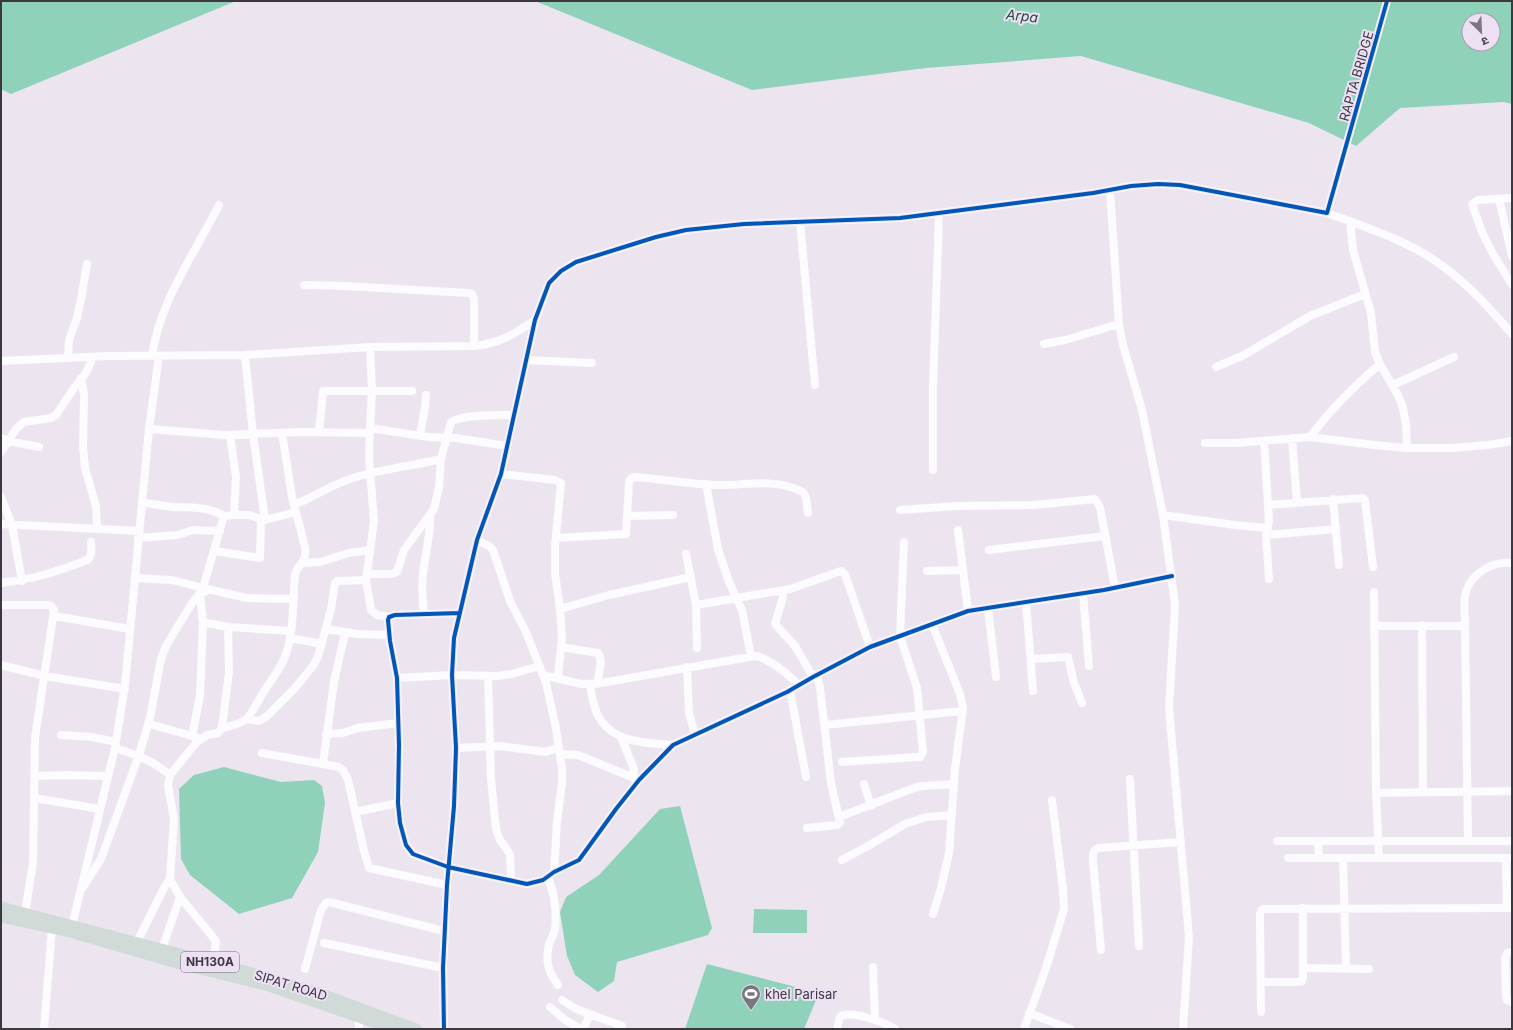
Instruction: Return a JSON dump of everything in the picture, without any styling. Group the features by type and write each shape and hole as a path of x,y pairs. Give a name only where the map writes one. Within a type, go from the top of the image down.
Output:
{"highway":[{"name":"SIPAT ROAD","path":"1,907 25,913 180,964 269,986 393,1029"},
{"name":"SIPAT ROAD","path":"1,916 52,928 71,929 136,942 214,962 319,993 416,1029"}],"street":[{"name":"RAPTA BRIDGE","path":"1327,213 1387,1"},
{"path":"444,1029 442,968 446,885 454,806 456,748 452,675 454,638 476,540 501,474 535,320 549,283 561,271 576,262 656,237 686,230 744,224 900,218 1110,191 1131,186 1158,184 1180,185 1327,213 1398,241 1418,250 1444,267 1479,298 1512,334"},
{"path":"1110,191 1119,324 1123,345 1142,410 1162,516 1172,576 1175,605 1169,708 1189,937 1183,1029"},
{"path":"1499,198 1512,256"},
{"path":"1512,198 1474,201 1472,204 1492,252 1512,284"},
{"path":"71,929 116,745 125,689 138,534 156,356 156,334 164,309 185,265 204,235 219,205"},
{"path":"933,470 933,386 938,214"},
{"path":"1350,221 1353,250 1371,313 1375,352 1380,364 1398,395 1405,416 1407,448"},
{"path":"800,222 815,385"},
{"path":"68,358 69,340 80,306 86,264"},
{"path":"304,285 472,294 474,299 474,346"},
{"path":"1216,367 1244,355 1310,316 1365,294"},
{"path":"1,361 93,357 245,354 370,347 474,346 486,345 512,336 535,320"},
{"path":"1044,344 1065,340 1119,324"},
{"path":"370,347 372,391 369,431 370,473 374,521 367,577 371,610 377,615 389,618 395,615 460,613"},
{"path":"214,551 260,558 263,519 245,354"},
{"path":"1,452 4,440 24,422 54,417 89,369 93,357"},
{"path":"1393,385 1454,358"},
{"path":"526,360 592,363"},
{"path":"1310,437 1332,409 1360,380 1380,364"},
{"path":"82,378 84,394 83,447 86,468 96,506 97,528"},
{"path":"319,432 323,391 412,391"},
{"path":"420,436 426,395"},
{"path":"248,719 255,721 261,720 294,689 313,666 318,657 326,629 335,583 397,572 404,550 430,515 437,501 441,458 451,422 459,419 485,415 514,415"},
{"path":"149,429 216,435 369,431 456,438 507,446"},
{"path":"222,728 237,725 248,719 283,662 290,635 296,572 303,563 306,554 295,509 282,433"},
{"path":"136,942 170,879 174,819 168,785 170,775 197,737 204,591 220,531 229,515 236,477 230,435"},
{"path":"1205,443 1236,443 1310,437 1407,448 1451,448 1488,445 1512,441"},
{"path":"1292,438 1297,502"},
{"path":"4,440 39,446"},
{"path":"1264,440 1268,505 1267,531 1269,579"},
{"path":"142,502 172,507 197,507 229,515 249,515 263,519 275,519 295,509 338,483 370,473 441,458"},
{"path":"501,474 555,480 561,483 555,565 560,609 561,647 558,677"},
{"path":"556,538 626,534 629,482 632,478 654,478 722,485 766,482 800,491 805,495 808,513"},
{"path":"706,484 718,549 727,576 742,610 750,656"},
{"path":"1,497 12,525 22,581"},
{"path":"1268,505 1359,497 1363,498 1365,500 1373,567"},
{"path":"900,510 957,506 1034,505 1095,499 1100,506 1115,588"},
{"path":"1333,499 1339,565"},
{"path":"424,614 422,581 430,532 430,515"},
{"path":"628,516 673,515"},
{"path":"1162,516 1228,524 1267,531 1336,529"},
{"path":"1,524 97,528 138,534 178,535 193,530 220,531"},
{"path":"958,530 968,611"},
{"path":"989,550 1105,536"},
{"path":"476,540 489,546 492,550 510,602 526,632 540,666 556,728 560,750 562,783 551,874 554,897 555,928 550,943 548,967 552,977 558,985"},
{"path":"1,583 22,581 48,575 87,560 91,555 91,542"},
{"path":"842,762 920,757 923,752 917,688 900,636 904,542"},
{"path":"303,563 320,562 370,550"},
{"path":"686,554 696,605 697,648"},
{"path":"1468,841 1465,626 1466,592 1476,575 1491,566 1500,563 1512,563"},
{"path":"927,571 963,570"},
{"path":"696,605 783,590 796,587 838,571 844,572 870,647"},
{"path":"389,618 389,635 397,678 398,803 403,837 409,851 419,857 448,867 527,884 543,880 551,874 579,860 636,779 673,745 790,690 815,675 870,647 968,611 1115,588 1172,576"},
{"path":"560,609 691,577"},
{"path":"135,578 172,580 204,591 247,598 294,599"},
{"path":"783,590 783,597 775,624 795,646 815,675 820,688 831,783 840,823 837,825 807,828"},
{"path":"80,890 101,859 139,755 149,724 161,659 166,646 187,610 204,591"},
{"path":"1374,592 1376,793 1377,841 1379,857"},
{"path":"1083,593 1089,666"},
{"path":"1026,602 1032,659 1033,691"},
{"path":"1,605 48,605 53,607 54,616 36,738 33,863 25,913"},
{"path":"988,608 996,677"},
{"path":"54,616 130,629"},
{"path":"203,623 290,635 322,644"},
{"path":"932,624 962,702 946,868 933,914"},
{"path":"1422,625 1423,792"},
{"path":"1375,626 1465,626"},
{"path":"149,724 197,737 218,733 222,728 229,672 228,627"},
{"path":"326,629 345,633 389,635"},
{"path":"323,764 334,682 345,633"},
{"path":"561,647 599,654 601,659 594,684 594,705 597,714 609,729 621,737 644,743 673,745"},
{"path":"543,675 558,677 576,683 594,684 750,656 761,657 789,675 798,685"},
{"path":"1032,659 1068,657 1074,683 1082,703"},
{"path":"1,665 45,676 125,689"},
{"path":"397,678 452,675 488,676 511,674 540,666"},
{"path":"688,667 689,713 695,735"},
{"path":"488,676 490,746 496,829 500,840 510,854 512,880"},
{"path":"790,690 806,778"},
{"path":"825,725 920,714 962,711"},
{"path":"326,734 344,733 357,728 398,723"},
{"path":"61,735 92,737 116,745 157,764 170,775"},
{"path":"621,737 634,769 636,779"},
{"path":"456,748 490,746 541,752 560,750 578,755 636,779"},
{"path":"262,753 339,767 346,775 369,868 446,885"},
{"path":"34,776 108,776"},
{"path":"1130,779 1139,946"},
{"path":"864,784 871,806"},
{"path":"839,817 871,806 914,788 930,785 954,784"},
{"path":"1376,793 1512,792"},
{"path":"34,798 100,809"},
{"path":"1024,1029 1046,968 1064,909 1052,800"},
{"path":"355,812 398,803"},
{"path":"842,860 911,821 926,817 952,815"},
{"path":"1277,841 1512,841"},
{"path":"1318,841 1319,858"},
{"path":"1101,950 1093,853 1095,850 1098,848 1181,842"},
{"path":"1261,1012 1261,911 1268,908 1509,908 1509,858 1288,858"},
{"path":"1343,858 1346,968"},
{"path":"170,879 180,897 216,942 214,962"},
{"path":"162,949 180,897"},
{"path":"305,969 321,910 326,903 329,902 444,931"},
{"path":"1261,982 1298,982 1302,980 1303,908"},
{"path":"44,1029 52,928"},
{"path":"324,943 442,968"},
{"path":"1512,952 1508,953 1506,958 1506,997 1512,1002"},
{"path":"873,967 875,1020"},
{"path":"1303,968 1369,968"},
{"path":"562,1000 576,1009 622,1026"},
{"path":"550,1007 565,1020 582,1029 590,1015"},
{"path":"1029,1013 1070,1029"},
{"path":"837,1029 840,1017 843,1015 875,1020 895,1029"},
{"path":"359,1017 359,1029"}],"water":[{"path":"1,1 236,1 11,94 1,89"},
{"name":"Arpa","path":"535,1 1512,1 1512,104 1504,102 1400,108 1356,146 1309,123 1081,56 926,68 752,90"},
{"path":"224,767 281,782 314,780 322,786 325,803 318,852 292,898 239,914 190,875 181,859 179,789 194,775"},
{"path":"680,806 712,928 708,935 617,962 614,981 598,992 575,975 567,956 560,912 566,897 599,875 660,809"},
{"path":"754,909 807,910 807,933 753,933"},
{"name":"khel Parisar","path":"707,964 819,993 804,1029 685,1029"}],"cycle path":[{"path":"444,1029 443,968 447,885 454,806 456,748 452,675 454,638 477,540 501,474 535,320 549,283 561,271 576,262 656,237 686,230 744,224 900,218 1093,193 1131,186 1158,184 1180,185 1327,213 1387,1"},
{"path":"460,613 395,615 389,617 388,620 390,641 397,678 399,745 398,803 400,823 406,845 413,854 448,867 527,884 543,880 554,872 579,860 639,780 673,745 787,692 870,647 968,611 1104,590 1172,576"}],"place":[{"name":"khel Parisar","path":"751,1011"}]}
